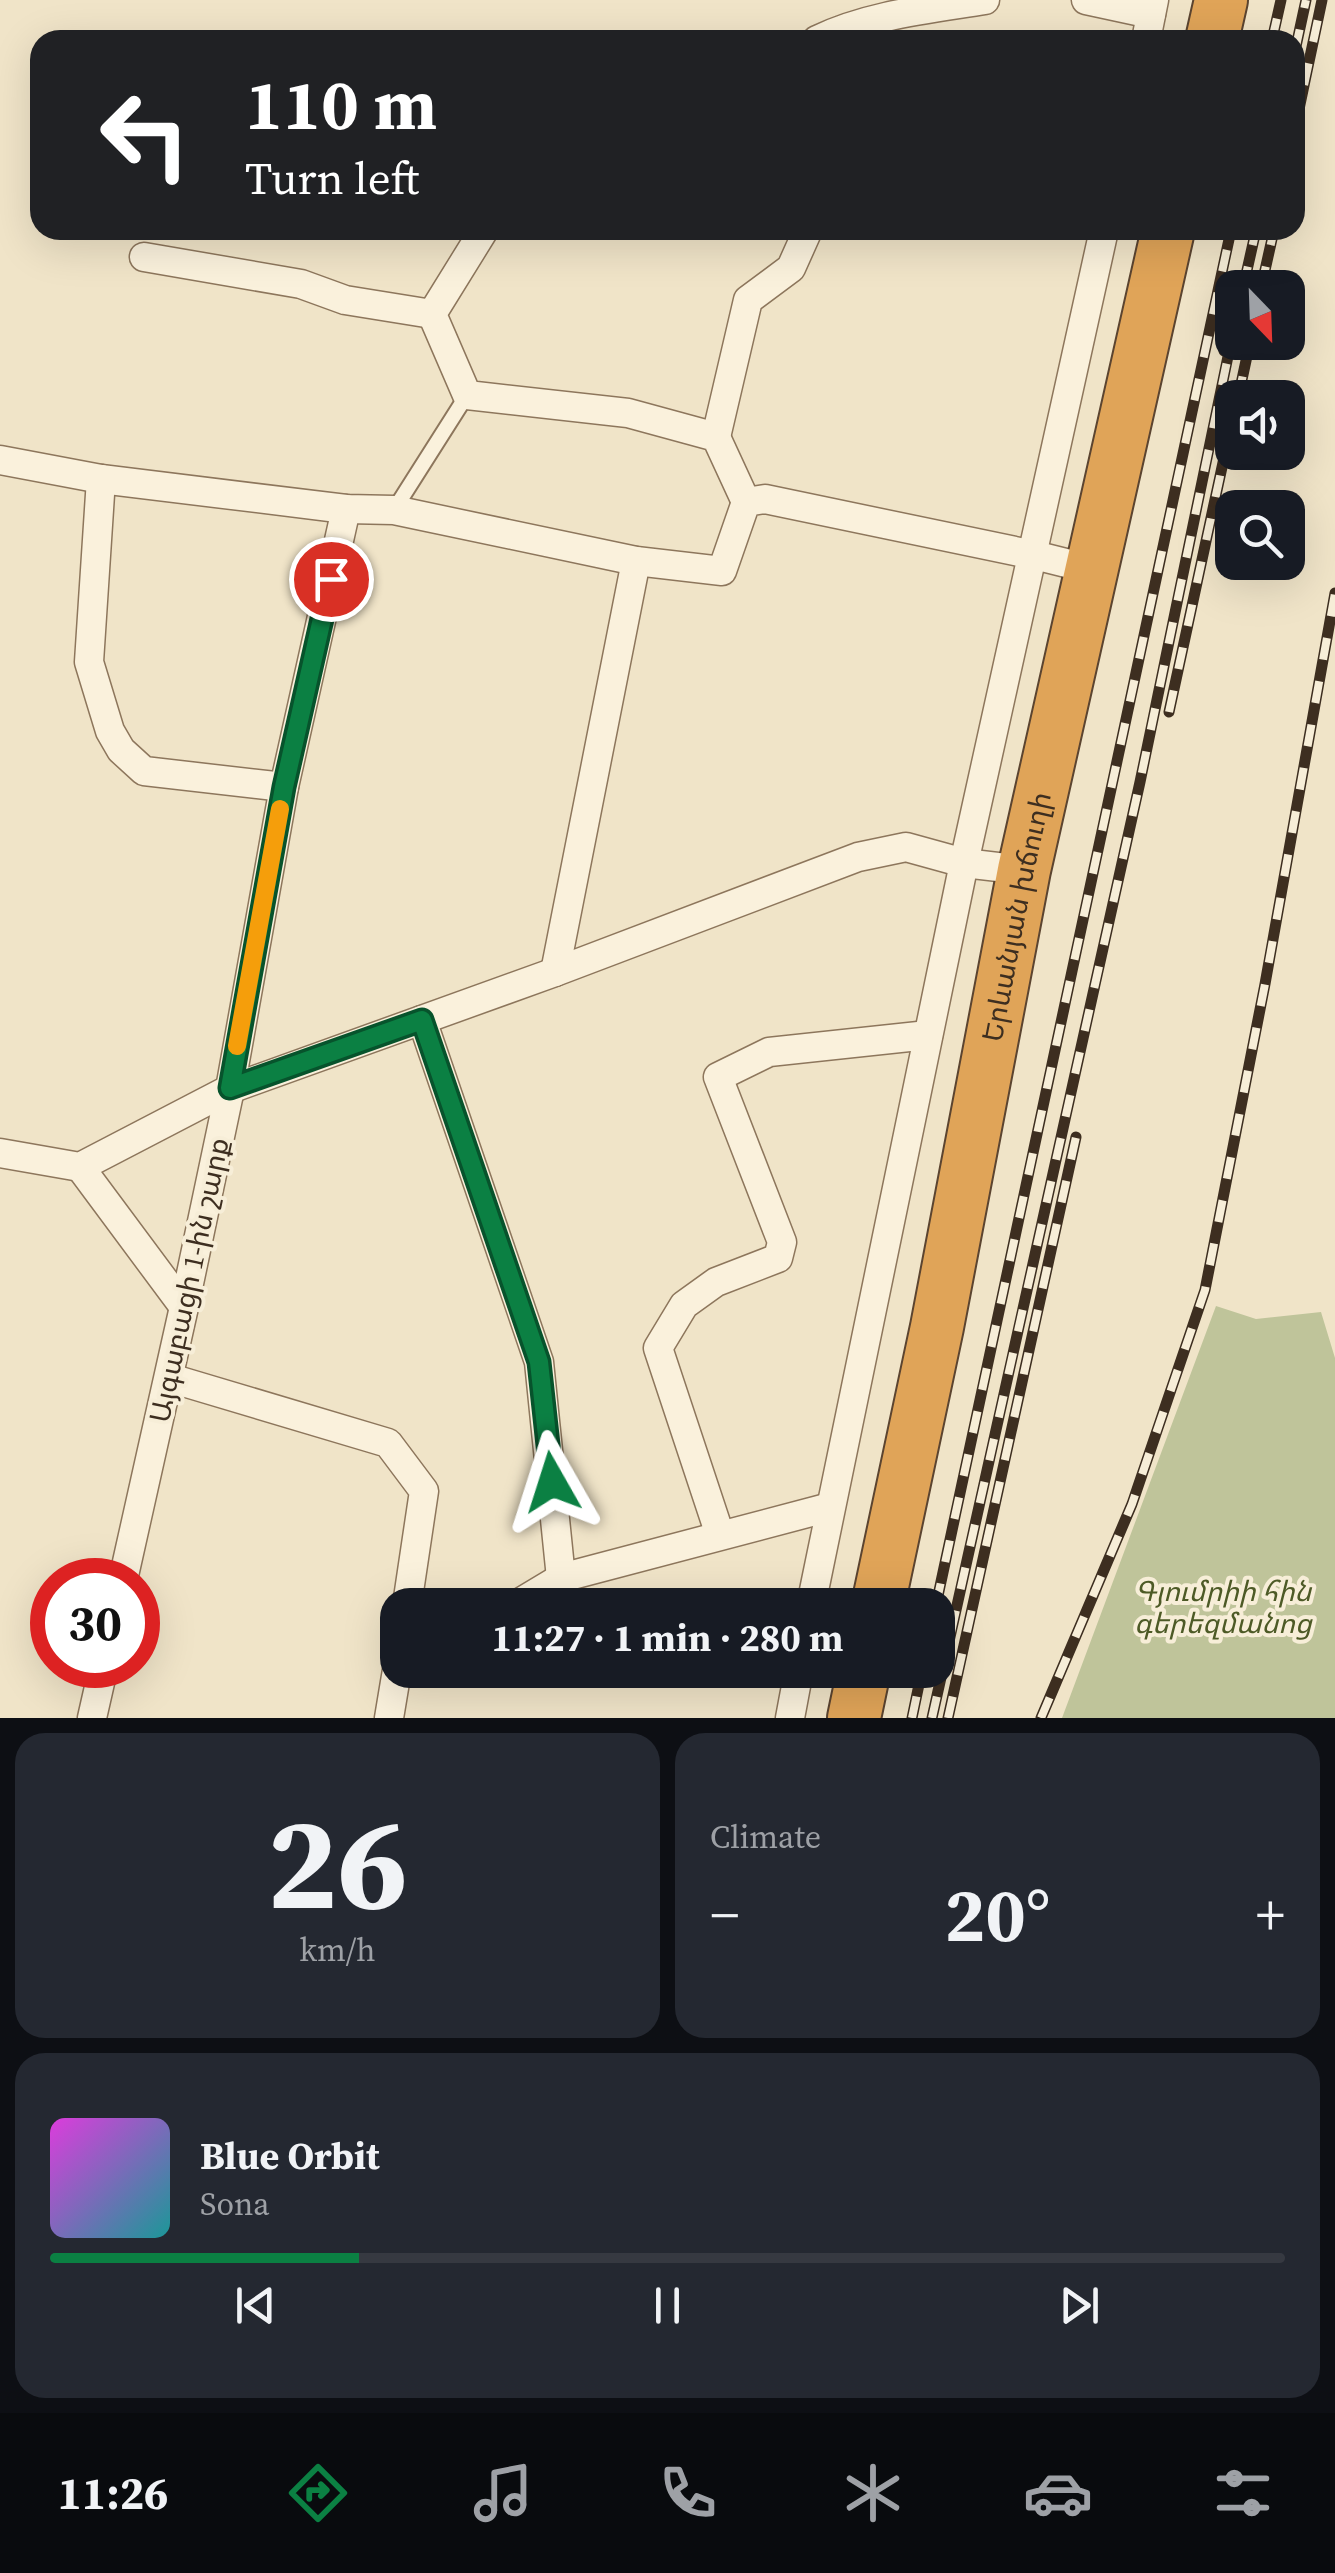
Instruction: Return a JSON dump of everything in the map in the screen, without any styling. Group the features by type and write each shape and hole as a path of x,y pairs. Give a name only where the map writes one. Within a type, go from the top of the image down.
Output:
{"highway":[{"path":"1214,30 1221,0"},
{"name":"Երևանյան խճուղի","path":"882,1588 937,1327 1024,870 1166,240"},
{"path":"854,1718 860,1688"}],"street":[{"path":"841,30 894,15 985,0"},
{"path":"1086,0 1150,18"},
{"path":"432,314 478,240"},
{"path":"0,460 102,478 346,509 394,510 636,561 722,571 746,502 716,438 748,300 791,268 804,240"},
{"path":"814,1588 964,863 1102,240"},
{"path":"144,257 284,280 345,300 432,314"},
{"path":"432,314 467,395 628,413 716,438"},
{"path":"102,478 89,662 110,731 121,750 144,770 284,787"},
{"path":"746,502 765,500 1090,569"},
{"name":"Այգաբացի 1-ին շարք","path":"128,1558 170,1378 230,1088 284,787 346,509"},
{"path":"555,972 636,561"},
{"path":"0,1153 80,1168 230,1088 555,972 858,857 906,847 964,863 1024,870"},
{"path":"422,1020 539,1362 561,1578"},
{"path":"720,1535 658,1348 684,1305 716,1282 778,1258 782,1242 718,1077 769,1052 928,1034"},
{"path":"80,1168 184,1307"},
{"path":"170,1378 388,1442 424,1491 410,1588"},
{"path":"544,1588 561,1578 830,1507"},
{"path":"92,1718 99,1688"},
{"path":"389,1718 396,1688"},
{"path":"790,1718 796,1688"}],"lane":[{"path":"394,510 467,395"}],"green space":[{"name":"Գյումրիի հին գերեզմանոց","path":"1216,1306 1256,1319 1321,1312 1335,1358 1335,1718 1062,1718"}],"railway":[{"path":"1274,30 1281,0"},
{"path":"1300,30 1306,0"},
{"path":"1305,81 1322,0"},
{"path":"940,1588 1229,240"},
{"path":"1247,270 1254,240"},
{"path":"1265,270 1272,240"},
{"path":"932,1718 1140,782 1227,360"},
{"path":"1242,380 1246,360"},
{"path":"1169,712 1221,470"},
{"path":"1041,1718 1132,1504 1205,1290 1335,593"},
{"path":"948,1718 1076,1137"},
{"path":"912,1718 918,1688"}],"slow traffic":[{"path":"237,1046 280,809"}],"route":[{"path":"331,579 284,787 230,1088 422,1020 539,1362 552,1482"}]}
